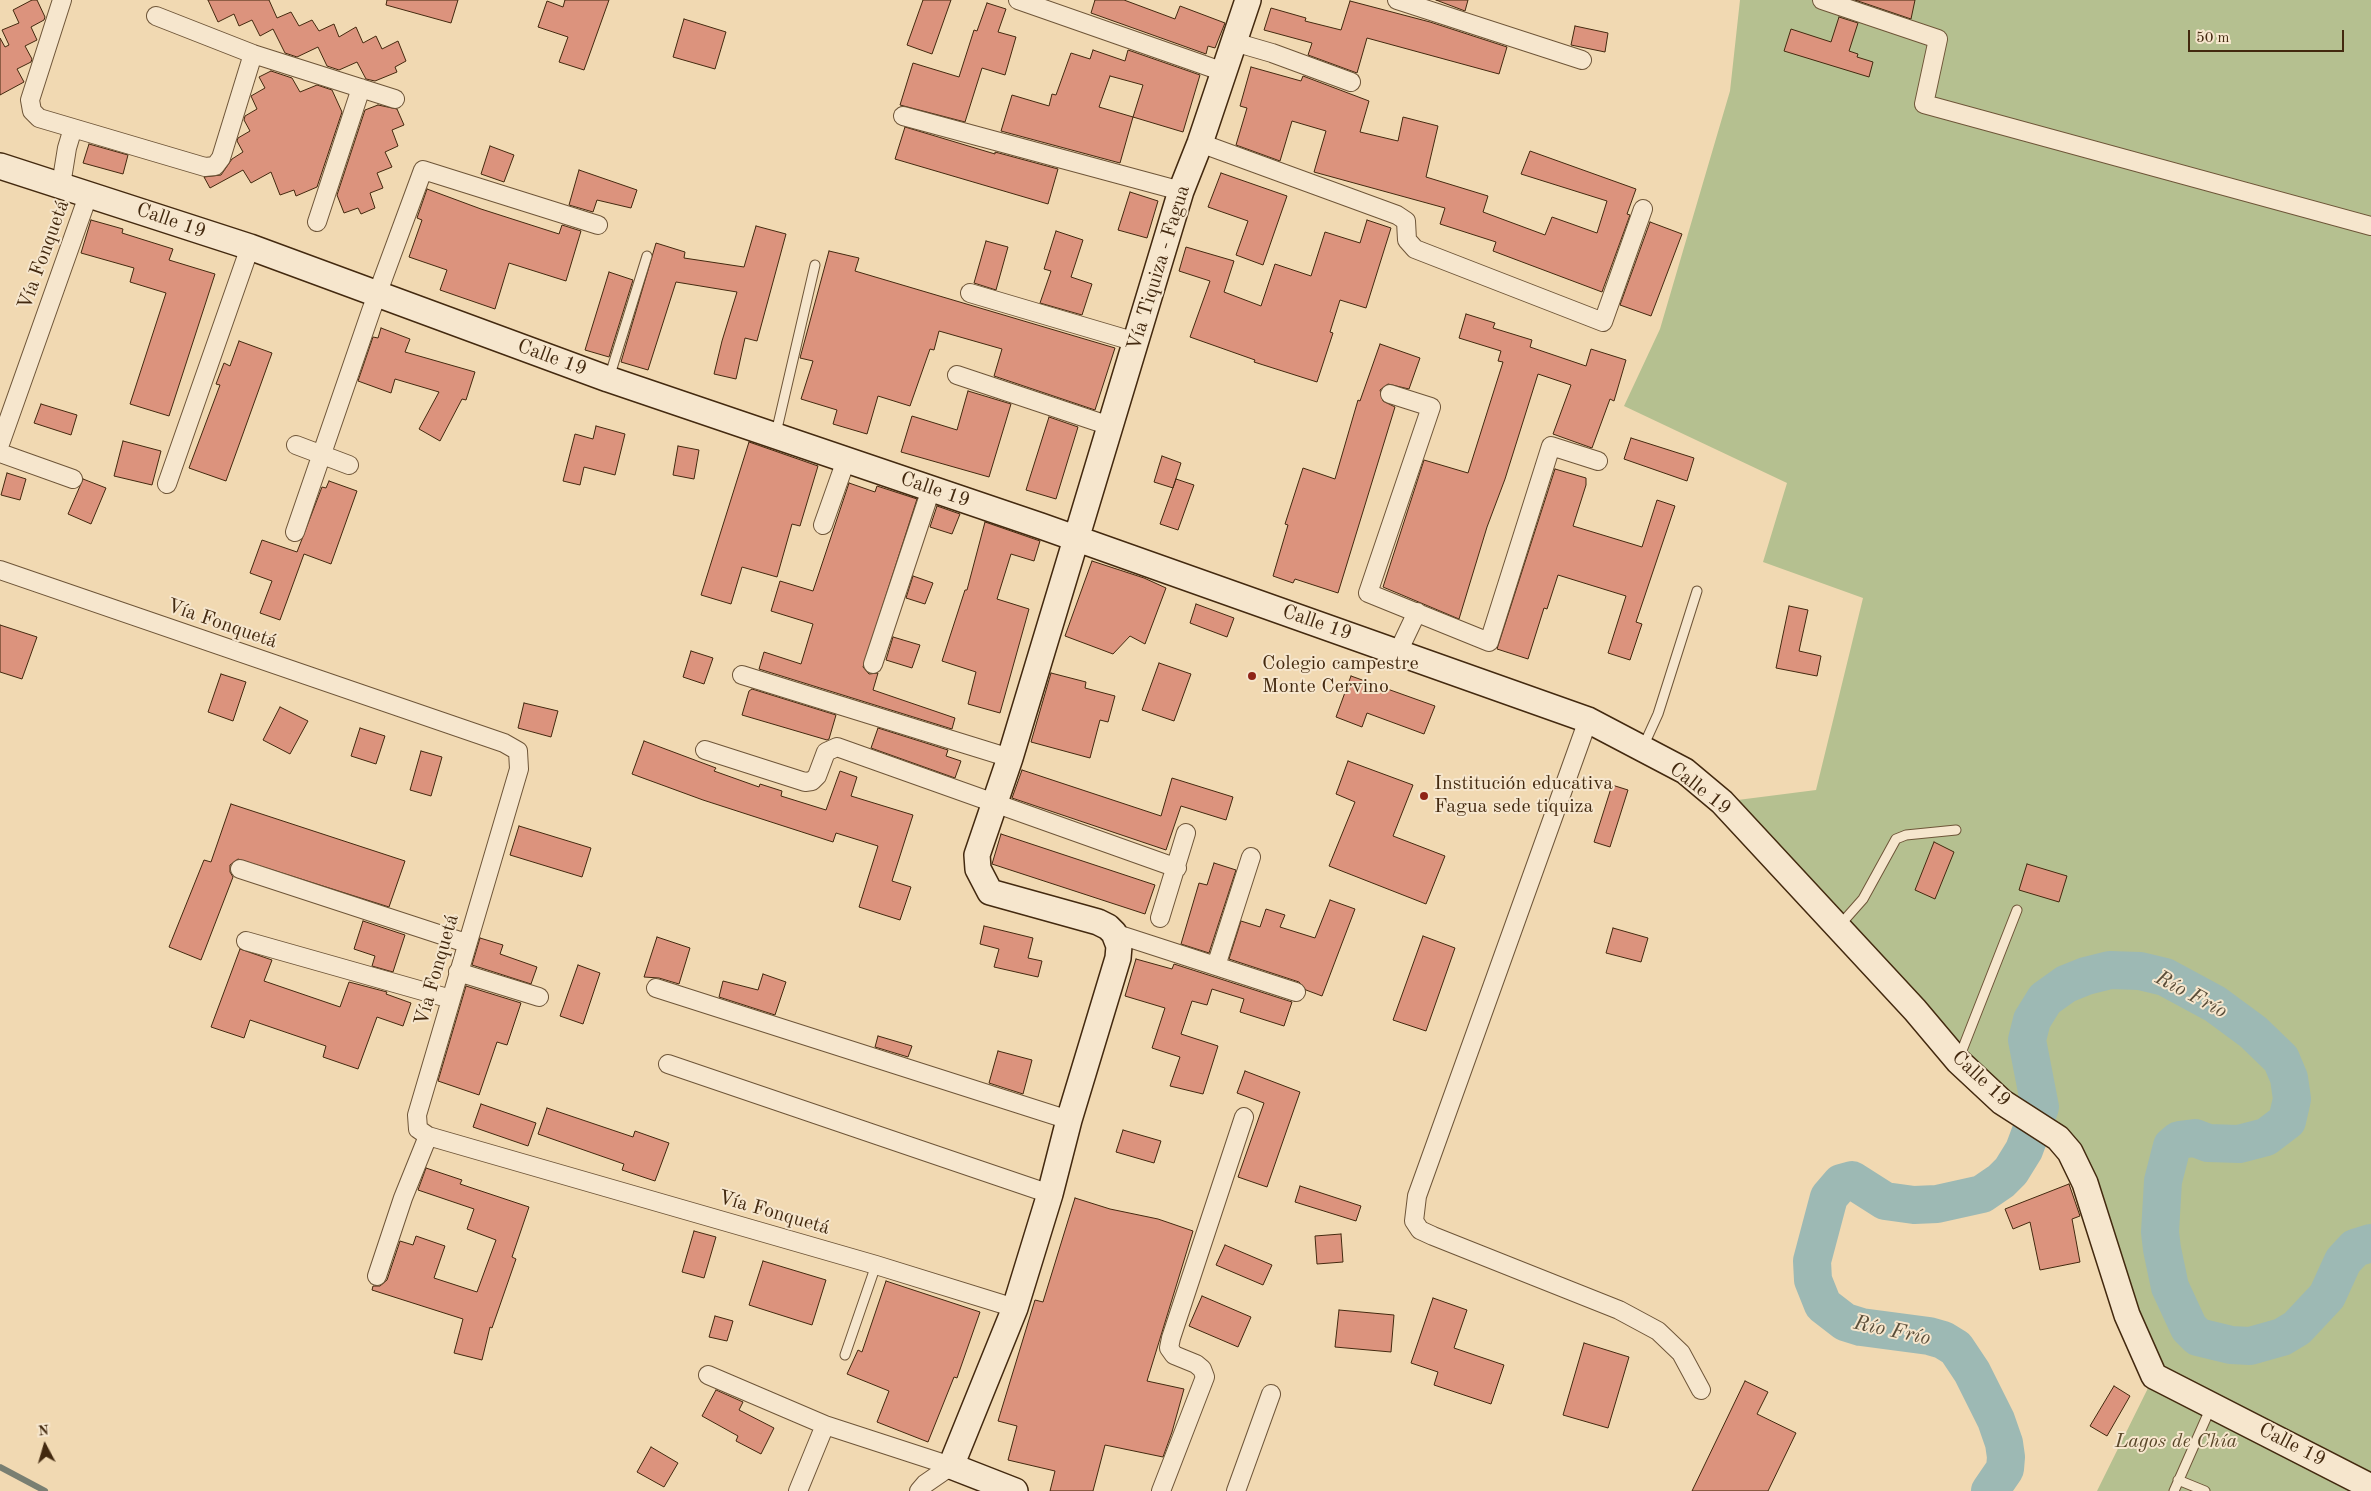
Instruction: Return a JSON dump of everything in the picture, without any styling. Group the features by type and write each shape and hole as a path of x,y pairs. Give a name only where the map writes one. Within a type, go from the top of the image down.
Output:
{"street":[{"path":"62,0 30,100 32,111 39,118 205,167 215,166 221,158 253,54"},
{"path":"1018,0 1224,72"},
{"name":"Vía Tiquiza - Fagua","path":"1114,933 1108,926 1098,922 990,892 978,869 977,855 1010,758 1181,191 1200,143 1248,0"},
{"path":"1397,0 1582,60"},
{"path":"1822,0 1938,39 1924,104 2371,226"},
{"path":"156,16 253,54 395,99"},
{"path":"1234,42 1272,53 1351,82"},
{"path":"317,222 361,88"},
{"path":"903,116 1181,191"},
{"path":"61,185 67,148 73,128"},
{"path":"1200,143 1397,215 1406,222 1407,240 1415,249 1603,322 1643,209"},
{"name":"Calle 19","path":"0,166 250,247 608,379 1076,538 1588,720 1685,771 1722,802 1915,1010 1958,1061 2002,1102 2058,1138 2070,1152 2085,1183 2128,1315 2154,1376 2211,1406 2262,1429 2371,1487"},
{"path":"295,532 423,170 598,225"},
{"name":"Vía Fonquetá","path":"1,435 88,193"},
{"path":"166,484 250,247"},
{"path":"970,293 1136,342"},
{"path":"957,375 1110,426"},
{"path":"1390,394 1431,407 1368,593 1489,642 1551,446 1598,461"},
{"path":"296,445 349,465"},
{"path":"0,453 72,479"},
{"path":"823,525 846,460"},
{"path":"873,664 931,489"},
{"name":"Vía Fonquetá","path":"0,570 504,742 518,752 519,769 466,943 417,1115 418,1129 428,1136 876,1265 1015,1308"},
{"path":"1398,652 1417,612"},
{"path":"742,675 1010,758"},
{"path":"1588,720 1417,1196 1414,1221 1420,1230 1433,1236 1619,1310 1658,1331 1681,1353 1700,1390"},
{"path":"705,750 805,782 812,781 817,776 826,752 837,748 1177,868"},
{"path":"1160,918 1186,834"},
{"path":"1216,966 1251,856"},
{"path":"240,869 466,943"},
{"path":"1114,933 1296,992"},
{"path":"920,1491 925,1484 951,1466 1015,1308 1118,958 1119,946 1114,933"},
{"path":"246,941 451,999"},
{"path":"458,972 539,998"},
{"path":"656,988 1069,1120"},
{"path":"668,1064 1050,1194"},
{"path":"1162,1491 1205,1377 1202,1369 1196,1364 1174,1355 1169,1348 1171,1338 1244,1117"},
{"path":"377,1276 403,1198 428,1136"},
{"path":"708,1375 826,1425 951,1466 1016,1491"},
{"path":"1236,1491 1271,1394"},
{"path":"798,1491 826,1425"}],"lane":[{"path":"608,379 647,256"},
{"path":"776,436 815,266"},
{"path":"1642,750 1658,714 1697,591"},
{"path":"1838,927 1863,899 1896,839 1906,835 1956,830"},
{"path":"1958,1061 2017,910"},
{"path":"845,1355 876,1265"},
{"path":"2174,1491 2211,1406"},
{"path":"2178,1480 2205,1491"}],"green space":[{"name":"Lagos de Chía","path":"1740,0 2371,0 2371,1487 2352,1491 2097,1491 2154,1376 2070,1152 2002,1102 1722,802 1816,790 1863,598 1763,562 1787,483 1624,406 1660,329 1730,91"}],"building":[{"path":"32,0 37,0 45,17 44,20 31,27 37,40 25,46 32,59 31,62 17,69 24,82 0,95 0,38 5,47 9,45 2,30 19,23 13,10"},
{"path":"208,0 269,0 277,18 291,12 299,26 312,20 319,31 334,24 339,37 356,27 363,43 376,36 382,49 398,41 406,61 395,67 397,72 375,81 366,79 357,62 339,70 327,66 318,47 297,57 285,53 273,29 260,36 252,20 239,26 234,14 218,22"},
{"path":"387,0 458,0 451,23 386,5"},
{"path":"565,0 609,0 584,70 559,62 568,37 538,27 547,1 563,7"},
{"path":"923,0 951,0 932,54 907,45"},
{"path":"1095,0 1124,0 1175,19 1180,6 1225,23 1215,48 1208,46 1206,54 1091,13"},
{"path":"1436,0 1468,0 1465,11"},
{"path":"1855,0 1915,0 1911,19"},
{"path":"1350,1 1430,22 1507,47 1499,74 1367,38 1357,73 1308,55 1312,43 1264,30 1271,8 1306,18 1305,21 1341,30"},
{"path":"987,3 1006,9 998,32 1016,37 1005,75 982,68 965,122 900,105 913,63 959,77 974,30 977,31"},
{"path":"1839,17 1858,23 1849,51 1858,54 1857,57 1873,62 1869,77 1784,51 1791,29 1831,42"},
{"path":"684,19 726,32 715,69 673,57"},
{"path":"1575,26 1608,33 1605,52 1571,45"},
{"path":"1093,50 1125,61 1128,50 1200,75 1183,132 1133,117 1120,163 1001,131 1012,95 1049,106 1052,94 1056,95 1071,53 1090,59","holes":["1110,76 1143,85 1133,117 1099,107"]},
{"path":"1251,67 1301,81 1303,76 1369,101 1360,132 1398,141 1403,117 1438,126 1426,177 1488,196 1483,212 1545,235 1552,217 1597,233 1607,201 1521,174 1530,151 1636,189 1627,214 1630,215 1602,292 1493,251 1496,242 1440,224 1445,208 1314,172 1326,131 1292,121 1280,161 1236,145 1247,108 1240,106"},
{"path":"271,71 292,78 300,92 317,85 332,90 342,112 317,187 296,196 294,190 280,195 271,172 251,183 243,170 210,188 204,177 221,175 232,159 243,152 237,141 238,138 250,131 244,120 245,116 257,109 251,96 265,88 259,77"},
{"path":"378,105 397,109 404,125 392,130 398,146 385,152 392,167 377,173 383,188 370,193 375,208 361,214 358,208 344,213 337,195 365,110"},
{"path":"905,127 995,154 995,152 1058,169 1048,204 895,159"},
{"path":"89,144 128,155 123,174 83,163"},
{"path":"490,146 514,155 504,182 481,174"},
{"path":"579,170 637,190 631,208 597,200 593,212 569,205"},
{"path":"1221,173 1287,196 1263,265 1236,255 1248,221 1208,207"},
{"path":"427,189 481,209 559,234 562,225 581,231 566,281 509,263 495,309 440,290 447,270 409,257 422,220 417,218"},
{"path":"1130,192 1158,201 1147,238 1118,230"},
{"path":"91,220 123,229 122,233 173,249 169,260 215,274 169,416 130,404 166,293 130,282 134,268 81,253"},
{"path":"1367,220 1391,228 1366,308 1340,300 1330,332 1333,333 1317,382 1254,362 1255,360 1190,337 1210,281 1179,271 1186,247 1234,261 1224,292 1261,306 1275,264 1311,276 1325,232 1360,243"},
{"path":"1650,222 1682,234 1651,316 1620,305"},
{"path":"756,226 786,234 757,341 745,338 736,379 714,374 737,292 676,282 648,370 621,362 656,243 685,252 684,258 744,267"},
{"path":"1056,231 1083,240 1071,277 1092,284 1082,315 1040,303 1051,271 1044,269"},
{"path":"986,241 1008,247 996,290 974,283"},
{"path":"829,251 859,258 855,271 1115,348 1095,410 994,376 1002,349 939,331 934,350 930,349 910,406 878,396 867,434 833,424 837,410 801,399 813,361 800,358"},
{"path":"609,272 633,280 609,357 585,350"},
{"path":"1466,314 1495,323 1493,328 1532,340 1530,347 1586,366 1591,349 1626,360 1614,401 1610,399 1592,448 1553,434 1571,385 1538,374 1505,479 1487,527 1459,619 1383,587 1424,460 1468,473 1503,362 1498,361 1501,351 1459,338"},
{"path":"381,328 410,339 405,352 475,372 466,400 462,399 440,441 419,429 439,392 395,379 391,393 358,381 373,337 378,338"},
{"path":"239,341 272,353 226,481 189,468 220,385 216,384 224,363 230,366"},
{"path":"1380,344 1420,358 1409,389 1388,384 1380,390 1383,401 1395,407 1338,593 1295,579 1293,583 1273,576 1288,525 1285,524 1303,468 1335,479 1358,400 1360,401"},
{"path":"968,391 1011,404 989,477 901,452 912,416 957,430"},
{"path":"41,404 77,415 71,435 34,423"},
{"path":"1049,417 1078,427 1056,499 1026,490"},
{"path":"596,426 625,434 615,475 584,467 580,485 563,481 575,434 593,439"},
{"path":"1631,438 1694,458 1687,481 1624,459"},
{"path":"123,441 161,451 152,485 114,476"},
{"path":"749,442 818,466 800,526 792,524 777,577 742,567 731,604 701,595"},
{"path":"678,446 699,450 694,479 673,475"},
{"path":"1162,456 1181,463 1173,488 1154,482"},
{"path":"1555,469 1586,478 1586,485 1573,526 1642,547 1657,500 1675,506 1636,622 1642,624 1630,660 1608,653 1626,596 1558,575 1547,609 1544,608 1528,659 1497,649"},
{"path":"7,473 26,479 20,500 1,495"},
{"path":"83,479 106,488 91,524 68,514"},
{"path":"1176,479 1194,485 1178,530 1160,524"},
{"path":"329,481 357,491 331,564 304,554 280,620 260,613 272,581 250,573 262,540 297,552 322,487 326,488"},
{"path":"849,483 875,492 877,486 917,499 863,667 869,674 878,673 873,690 955,718 952,729 759,669 764,652 801,664 813,624 771,611 780,581 813,591"},
{"path":"937,506 960,514 952,534 930,527"},
{"path":"985,522 1040,541 1034,561 1011,554 997,599 1029,609 1000,713 968,704 976,672 942,661 965,590 967,590"},
{"path":"1092,561 1144,578 1166,588 1145,644 1130,636 1113,654 1065,636"},
{"path":"913,576 933,583 925,604 906,598"},
{"path":"1196,604 1234,618 1227,637 1190,623"},
{"path":"1789,606 1808,610 1799,651 1821,656 1817,676 1776,668"},
{"path":"0,625 37,637 22,679 0,672"},
{"path":"893,637 920,645 912,668 886,660"},
{"path":"691,651 713,658 704,684 683,677"},
{"path":"1159,663 1191,674 1174,721 1142,710"},
{"path":"1051,673 1086,682 1085,688 1115,696 1108,722 1100,720 1090,758 1031,742"},
{"path":"221,674 246,682 233,721 208,712"},
{"path":"1351,676 1435,706 1424,734 1367,713 1362,727 1336,717"},
{"path":"752,689 836,715 829,739 742,715 749,691"},
{"path":"524,703 558,711 551,737 518,728"},
{"path":"280,707 308,721 290,754 263,740"},
{"path":"360,728 385,736 376,764 351,756"},
{"path":"878,728 948,750 946,756 961,761 955,778 871,748"},
{"path":"644,741 716,768 714,771 759,787 760,784 782,791 781,796 826,810 840,771 857,777 851,796 913,815 892,881 911,887 900,920 859,907 878,846 836,833 833,842 703,800 632,774"},
{"path":"421,751 442,757 431,796 410,790"},
{"path":"1348,761 1413,785 1393,836 1445,856 1426,904 1329,866 1355,802 1336,794"},
{"path":"1022,770 1161,816 1172,778 1233,797 1226,820 1181,806 1166,850 1012,798"},
{"path":"1612,785 1628,790 1610,847 1594,842"},
{"path":"231,804 405,861 389,907 238,859 230,865 230,872 233,877 201,960 169,947 204,860 211,862"},
{"path":"519,826 591,848 582,877 510,855"},
{"path":"1001,834 1155,885 1145,914 992,864"},
{"path":"1934,842 1954,852 1935,899 1915,890"},
{"path":"1214,863 1236,870 1209,953 1181,944 1199,883 1207,885"},
{"path":"2027,864 2067,876 2059,902 2019,890"},
{"path":"1330,900 1355,909 1322,996 1306,990 1299,982 1229,959 1241,921 1260,927 1266,909 1285,915 1280,927 1315,938"},
{"path":"363,921 405,935 393,972 372,966 375,956 354,949"},
{"path":"984,926 1033,938 1028,958 1042,961 1038,977 994,967 999,949 980,944"},
{"path":"1613,928 1648,938 1641,962 1606,953"},
{"path":"1423,936 1455,948 1426,1031 1393,1020"},
{"path":"657,937 690,948 679,984 659,978 644,977"},
{"path":"480,938 503,945 500,954 537,967 531,984 472,965"},
{"path":"240,949 272,960 264,981 340,1007 349,982 387,992 386,994 411,1003 403,1026 377,1017 358,1069 323,1057 326,1046 250,1020 244,1038 211,1027"},
{"path":"1136,959 1172,969 1174,964 1292,1002 1284,1026 1240,1012 1244,999 1212,989 1207,1005 1192,1001 1181,1034 1218,1046 1203,1094 1170,1086 1180,1057 1152,1048 1165,1008 1125,996"},
{"path":"578,965 600,973 583,1024 560,1016"},
{"path":"763,974 786,982 775,1015 719,997 723,981 758,990"},
{"path":"466,986 521,1003 507,1045 497,1042 479,1095 438,1081"},
{"path":"878,1036 912,1046 908,1057 875,1047"},
{"path":"998,1051 1032,1060 1023,1094 989,1083"},
{"path":"1245,1071 1300,1092 1267,1187 1238,1177 1264,1103 1237,1093"},
{"path":"481,1104 536,1123 528,1146 473,1127"},
{"path":"547,1108 633,1137 635,1131 669,1143 655,1181 622,1170 624,1164 538,1134"},
{"path":"1123,1130 1161,1141 1154,1163 1116,1152"},
{"path":"426,1168 462,1180 460,1184 529,1207 512,1257 516,1259 492,1328 490,1327 482,1360 454,1353 463,1319 372,1290 373,1286 380,1286 387,1280 400,1241 413,1245 416,1236 445,1246 434,1278 477,1292 496,1240 467,1229 474,1209 418,1190"},
{"path":"2069,1184 2080,1216 2072,1219 2080,1262 2040,1270 2030,1222 2013,1229 2005,1209"},
{"path":"1300,1186 1361,1206 1356,1221 1295,1202"},
{"path":"1075,1198 1110,1209 1158,1219 1193,1231 1147,1381 1184,1389 1163,1457 1105,1445 1093,1491 1050,1491 1055,1471 1008,1460 1017,1426 998,1421 1035,1300 1043,1302"},
{"path":"694,1231 716,1237 704,1278 682,1272"},
{"path":"1341,1234 1343,1262 1317,1264 1315,1236"},
{"path":"1225,1245 1272,1265 1263,1285 1216,1265"},
{"path":"763,1261 826,1280 812,1325 749,1305"},
{"path":"886,1281 980,1312 957,1378 954,1377 928,1442 877,1422 889,1391 847,1374 858,1350 862,1352"},
{"path":"1202,1296 1251,1317 1238,1347 1189,1326"},
{"path":"1433,1298 1467,1310 1454,1348 1504,1365 1491,1404 1434,1385 1438,1372 1411,1363"},
{"path":"1339,1310 1394,1315 1391,1352 1335,1347"},
{"path":"715,1316 733,1321 727,1341 709,1337"},
{"path":"1584,1343 1629,1357 1608,1428 1563,1415"},
{"path":"1745,1381 1768,1392 1757,1414 1796,1433 1768,1491 1692,1491"},
{"path":"2114,1386 2130,1396 2107,1436 2090,1426"},
{"path":"716,1390 743,1402 739,1410 774,1428 761,1454 736,1441 738,1436 702,1416"},
{"path":"651,1447 678,1463 664,1487 637,1472"}],"waterway":[{"name":"Río Frío","path":"1990,1491 2005,1469 2004,1443 1996,1420 1972,1372 1956,1348 1943,1340 1929,1336 1861,1327 1845,1322 1823,1305 1813,1280 1812,1261 1829,1197 1841,1183 1852,1180 1885,1201 1914,1205 1937,1204 1982,1194 2001,1181 2011,1171 2024,1150 2040,1107 2027,1040 2032,1020 2045,999 2066,984 2086,976 2110,970 2140,971 2165,977 2215,1004 2253,1032 2281,1059 2289,1078 2292,1099 2287,1121 2266,1137 2239,1144 2208,1143 2195,1138 2179,1140 2172,1146 2163,1181 2160,1232 2162,1249 2170,1287 2189,1328 2198,1337 2231,1345 2250,1346 2282,1337 2297,1328 2327,1296 2343,1261 2355,1248 2371,1243"},
{"path":"0,1467 45,1491"}],"place":[{"name":"Colegio campestre Monte Cervino","path":"1252,676"},
{"name":"Institución educativa Fagua sede tiquiza","path":"1424,796"}]}
